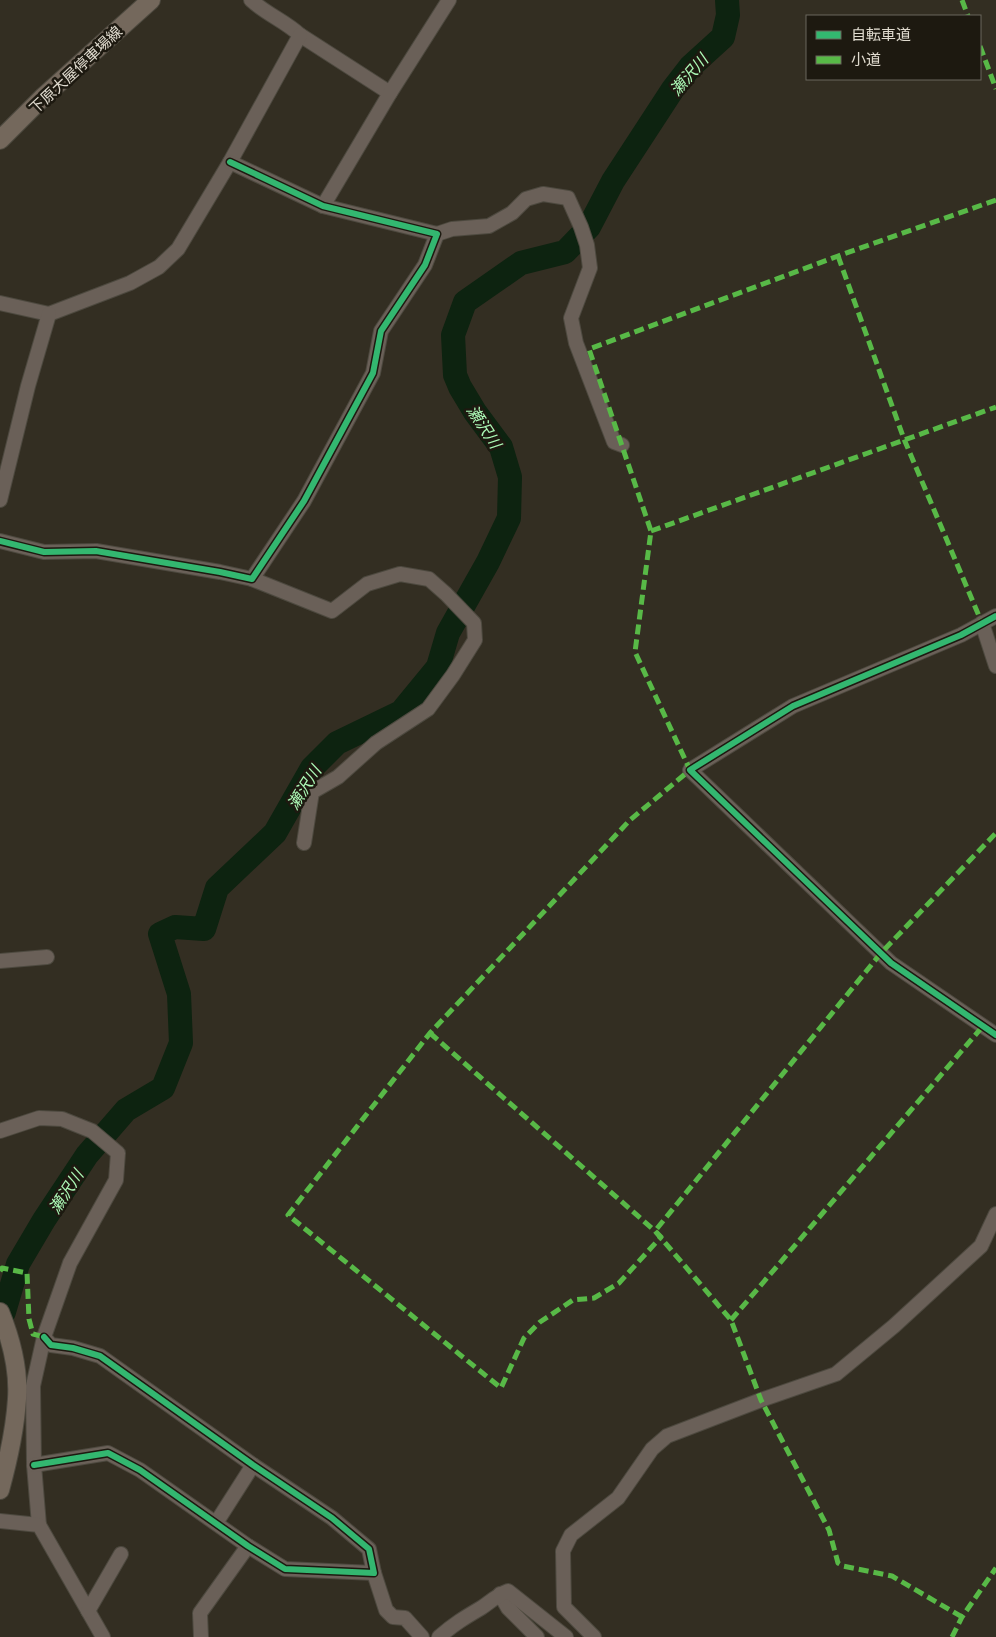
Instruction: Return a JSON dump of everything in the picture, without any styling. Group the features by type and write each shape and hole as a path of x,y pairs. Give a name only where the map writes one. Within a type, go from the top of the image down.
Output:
{"main road":[{"name":"下原大屋停車場線","path":"0,140 42,98 151,0"},
{"path":"0,1312 8,1332 14,1358 17,1398 12,1436 0,1490"}],"street":[{"path":"251,0 258,7 290,25 300,35 390,93"},
{"path":"323,206 390,93 449,0"},
{"path":"0,302 49,314 130,284 159,267 178,249 230,162 300,35"},
{"path":"230,162 323,206 437,234 452,228 489,226 512,213 526,199 543,194 568,198 587,245 590,268 571,318 576,343 614,442 622,445"},
{"path":"252,579 304,501 364,390 373,373 381,331 425,265 437,234"},
{"path":"0,500 28,386 49,314"},
{"path":"0,541 44,552 96,551 220,572 252,579 332,611 367,584 400,574 429,579 458,606 474,623 475,640 453,675 428,708 376,743 338,777 312,792 304,843"},
{"path":"996,616 961,634 793,706 690,770 891,963 996,1035"},
{"path":"982,623 996,666"},
{"path":"0,961 47,957"},
{"path":"0,1131 39,1118 62,1119 92,1131 118,1153 116,1180 70,1263 44,1337 33,1386 34,1465 39,1525 103,1637"},
{"path":"594,1637 564,1607 563,1551 571,1535 618,1498 652,1449 667,1436 836,1374 894,1326 981,1246 996,1214"},
{"path":"44,1337 51,1345 73,1348 100,1356 253,1465 332,1518 369,1549 374,1573 386,1610 393,1617 405,1618 422,1637"},
{"path":"34,1465 108,1453 140,1470 248,1546 285,1569 374,1573"},
{"path":"216,1524 253,1465"},
{"path":"0,1521 39,1525"},
{"path":"201,1637 200,1613 248,1546"},
{"path":"88,1611 121,1554"},
{"path":"439,1637 455,1622 508,1591 566,1637"},
{"path":"500,1594 508,1608 537,1637"}],"waterway":[{"name":"瀬沢川","path":"0,1320 18,1264 44,1220 87,1155 126,1110 163,1088 181,1043 179,994 160,934 175,927 204,929 217,888 275,833 312,768 337,743 401,712 438,667 448,633 488,562 509,518 510,477 501,447 475,412 455,375 453,335 465,302 521,263 565,252 589,227 613,181 673,89 690,67 723,37 728,15 727,0"}],"marked path":[{"path":"962,0 968,15"},
{"path":"981,49 996,89"},
{"path":"996,200 838,256 589,349 651,531 635,652 690,770 630,820 430,1033 288,1215 501,1388 524,1338 540,1322 573,1300 594,1298 619,1283 661,1237 655,1231 881,953 996,833"},
{"path":"838,256 904,439 982,623"},
{"path":"651,531 996,407"},
{"path":"731,1320 983,1026"},
{"path":"430,1033 655,1231 731,1320 761,1400 829,1530 838,1563 843,1566 892,1576 962,1617"},
{"path":"0,1271 2,1268 27,1273 29,1319 33,1334 44,1337"},
{"path":"952,1637 962,1617 996,1568"}],"cycle path":[{"path":"0,541 44,552 96,551 252,579 304,501 373,373 381,331 425,265 437,234 323,206 230,162"},
{"path":"996,616 961,635 793,706 690,770 891,963 996,1035"},
{"path":"34,1465 108,1453 140,1470 248,1546 285,1569 374,1573 369,1549 332,1518 253,1465 100,1356 73,1348 51,1345 44,1337"}]}
